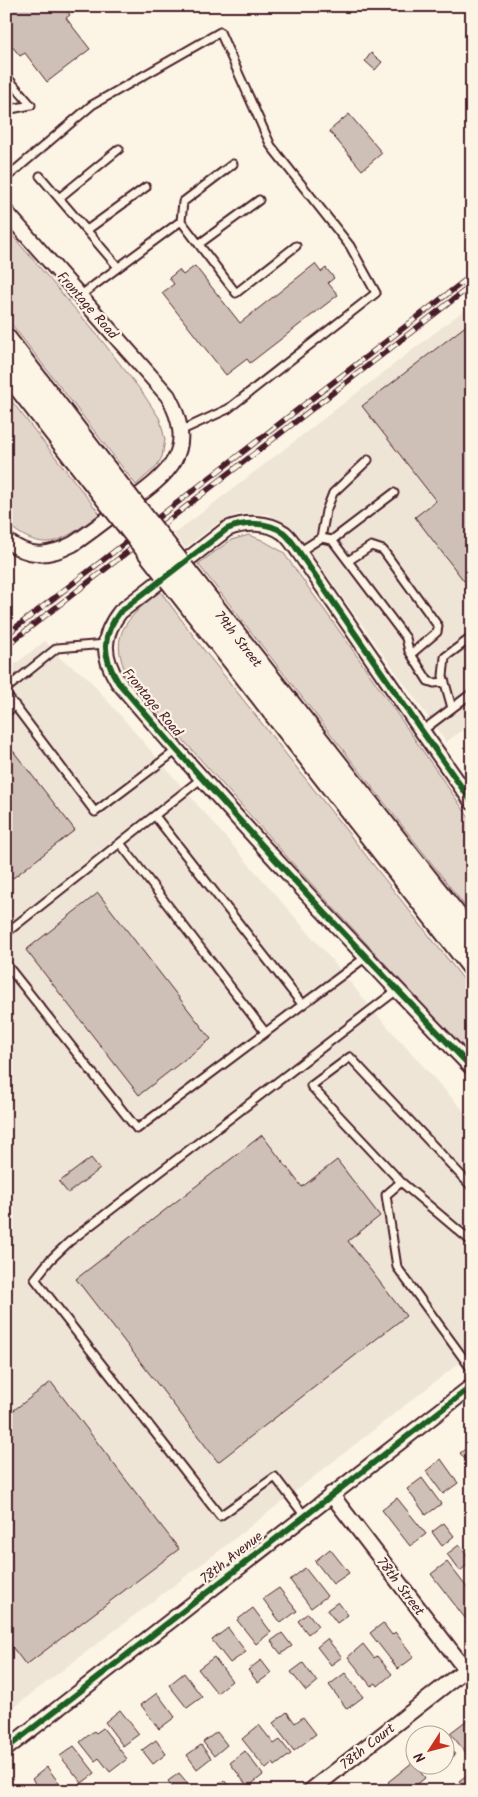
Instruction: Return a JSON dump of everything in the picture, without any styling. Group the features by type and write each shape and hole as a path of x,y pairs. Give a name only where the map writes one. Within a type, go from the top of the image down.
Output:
{"main road":[{"name":"79th Street","path":"6,339 98,474"},
{"name":"79th Street","path":"6,370 98,474 202,606 472,936"},
{"name":"79th Street","path":"202,606 472,966"}],"street":[{"name":"Frontage Road","path":"6,212 168,396 178,418 180,431 178,452 173,464 165,473 147,489 73,544 60,551 40,554 20,549 6,540"},
{"name":"Frontage Road","path":"472,802 299,552 283,532 267,525 251,524 226,529 120,612 109,628 106,644 107,657 110,670 118,682 202,778 397,990 472,1068"},
{"name":"78th Avenue","path":"6,1748 472,1386"},
{"name":"78th Street","path":"331,1494 470,1671"},
{"name":"78th Court","path":"310,1791 470,1671"}],"lane":[{"path":"6,178 92,105 220,32 271,146 350,246 376,293 228,409 180,431"},
{"path":"6,76 30,106 6,110"},
{"path":"59,198 119,149"},
{"path":"233,164 183,202 181,221 236,293 296,246"},
{"path":"40,176 118,267"},
{"path":"87,230 146,188"},
{"path":"199,244 259,200"},
{"path":"81,295 181,221"},
{"path":"321,538 326,511 333,493 368,460"},
{"path":"332,540 394,493"},
{"path":"299,552 321,538 332,540 406,638 411,654 428,681 434,683 445,682"},
{"path":"348,561 371,546 383,550 438,626 437,632 411,654"},
{"path":"452,708 443,676 445,657 472,637"},
{"path":"6,689 57,648 106,644"},
{"path":"422,731 472,693"},
{"path":"6,694 95,812 177,750"},
{"path":"6,713 15,705"},
{"path":"6,933 202,778"},
{"path":"155,816 302,1004"},
{"path":"120,843 265,1032"},
{"path":"6,964 137,1129 366,956"},
{"path":"304,1515 275,1476 220,1516 35,1279 50,1260 69,1242 397,990"},
{"path":"472,1187 350,1057 311,1086 401,1182 472,1242"},
{"path":"401,1182 386,1195 397,1267 472,1370"}],"shaded area":[{"path":"6,228 99,337 142,392 160,419 165,440 162,457 156,467 136,485 6,317"},
{"path":"472,304 472,723 446,742 293,528 267,514 238,514 218,523 185,548 174,534"},
{"path":"6,394 100,514 65,537 44,542 32,540 6,523"},
{"path":"249,535 283,552 472,822 472,915 198,564 231,540"},
{"path":"160,591 204,650 472,990 472,1058 296,867 129,679 122,663 120,650 120,639 123,629 138,610"},
{"path":"45,641 61,659 87,677 332,960 377,1015 472,1120 472,1353 206,1561 6,1713 6,671"}],"building":[{"path":"6,6 63,6 70,15 66,18 90,49 47,82 25,53 20,56 6,39 11,34 6,29"},
{"path":"371,53 382,62 375,70 365,61"},
{"path":"349,114 382,153 362,170 329,131"},
{"path":"315,264 321,272 326,268 334,278 328,283 338,295 250,363 247,359 226,375 162,293 174,284 169,278 179,270 183,275 195,266 240,323"},
{"path":"472,321 472,575 464,581 415,517 436,501 362,406"},
{"path":"6,742 75,830 13,878 6,870"},
{"path":"98,893 211,1039 139,1095 26,950"},
{"path":"262,1135 302,1187 337,1160 380,1216 348,1241 406,1316 218,1462 76,1279"},
{"path":"91,1158 100,1169 68,1193 59,1182"},
{"path":"51,1382 179,1549 26,1665 6,1639 6,1416"},
{"path":"472,1444 472,1468 460,1453"},
{"path":"441,1459 458,1483 443,1494 426,1471"},
{"path":"422,1478 441,1504 426,1515 407,1489"},
{"path":"397,1498 426,1534 410,1546 382,1510"},
{"path":"444,1523 454,1536 442,1546 432,1532"},
{"path":"459,1545 472,1561 460,1571 447,1554"},
{"path":"330,1549 349,1573 333,1584 315,1561"},
{"path":"447,1562 472,1594 472,1613 465,1618 431,1574"},
{"path":"305,1568 327,1596 311,1608 290,1580"},
{"path":"279,1588 297,1611 281,1623 263,1599"},
{"path":"338,1602 348,1615 337,1623 327,1610"},
{"path":"253,1608 271,1632 256,1644 237,1620"},
{"path":"308,1613 318,1626 308,1634 298,1621"},
{"path":"383,1623 392,1635 395,1632 414,1657 398,1669 370,1633"},
{"path":"228,1628 246,1652 230,1663 212,1640"},
{"path":"282,1633 292,1646 281,1654 271,1641"},
{"path":"327,1639 342,1657 331,1665 317,1647"},
{"path":"363,1644 374,1658 377,1656 392,1674 378,1686 376,1683 371,1686 348,1657"},
{"path":"214,1657 232,1681 217,1693 198,1669"},
{"path":"261,1660 271,1673 258,1683 248,1670"},
{"path":"303,1663 317,1682 306,1691 291,1672"},
{"path":"184,1673 202,1697 187,1708 169,1685"},
{"path":"345,1673 363,1697 347,1709 329,1685"},
{"path":"157,1693 175,1717 159,1729 141,1705"},
{"path":"120,1710 139,1734 123,1746 105,1722"},
{"path":"287,1712 295,1723 303,1717 316,1734 294,1751 273,1723"},
{"path":"467,1720 472,1726 471,1759 456,1740 456,1728"},
{"path":"259,1725 274,1744 280,1740 291,1754 275,1766 273,1763 266,1769 242,1739"},
{"path":"103,1728 127,1759 110,1772 99,1758 95,1761 80,1742 94,1731 96,1733"},
{"path":"217,1732 227,1745 214,1756 203,1742"},
{"path":"156,1740 166,1754 153,1764 142,1750"},
{"path":"201,1745 211,1758 197,1769 187,1755"},
{"path":"74,1746 95,1773 82,1783 60,1756"},
{"path":"245,1751 263,1775 248,1787 230,1763"},
{"path":"47,1767 65,1791 41,1791 32,1779"},
{"path":"406,1768 406,1774 422,1774 425,1778 409,1791 395,1791 388,1782"},
{"path":"472,1771 472,1791 467,1791 459,1781"},
{"path":"179,1773 189,1785 182,1791 175,1791 168,1781"},
{"path":"224,1780 232,1791 211,1791"}],"railway":[{"path":"6,635 472,275"},
{"path":"6,646 472,285"}],"cycle path":[{"path":"472,802 294,545 278,529 256,524 241,525 227,529 120,612 109,629 106,646 107,655 118,682 292,878 472,1068"},
{"path":"6,1749 472,1386"}]}
